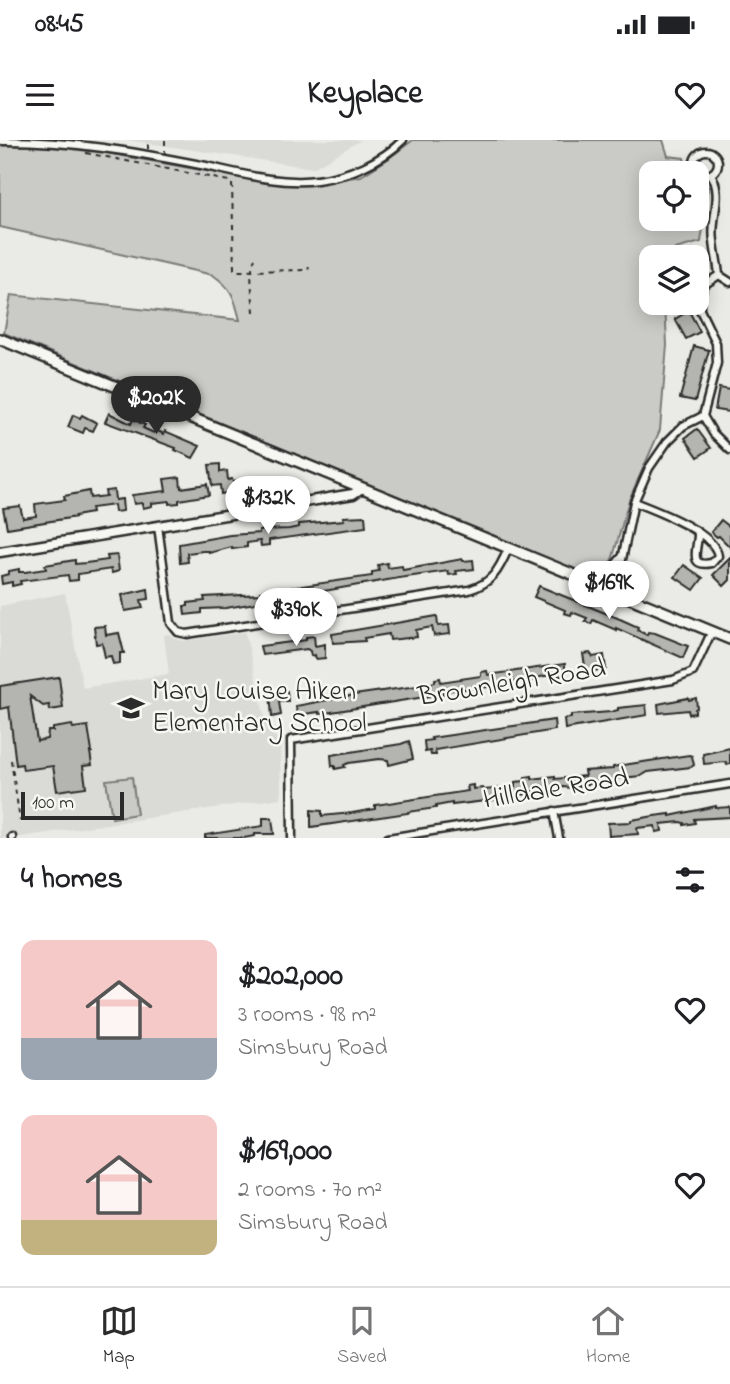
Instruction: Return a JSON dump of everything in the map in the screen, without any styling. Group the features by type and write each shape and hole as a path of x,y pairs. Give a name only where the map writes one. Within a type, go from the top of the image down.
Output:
{"main road":[{"path":"0,339 730,639"}],"street":[{"path":"0,141 76,144 296,181 318,180 345,174 378,159 403,140"},
{"path":"711,174 715,181 718,201 713,240 719,275 730,282"},
{"path":"719,275 704,285 700,298 700,310 716,343 717,363 703,416 713,433 730,450"},
{"path":"611,591 622,566 621,558 634,502 649,468 667,442 683,426 703,416"},
{"path":"0,552 353,494 362,488"},
{"path":"634,502 681,521 698,534 717,550 716,560 712,564 697,561 695,555 698,534"},
{"path":"158,526 171,623 178,632 192,634 470,590 494,577 508,549"},
{"name":"Brownleigh Road","path":"292,838 291,740 673,680 693,672 712,631"},
{"name":"Hilldale Road","path":"388,838 730,784"},
{"path":"554,811 559,838"}],"path":[{"path":"86,153 231,183 233,267 238,271 307,270 309,267"},
{"path":"254,312 252,271 256,258"},
{"path":"11,760 20,821"}],"shaded area":[{"path":"127,140 361,140 313,168"},
{"path":"413,140 663,140 668,156 684,158 685,161 639,161 639,231 703,231 701,242 690,245 639,245 639,315 666,315 667,345 660,430 629,500 613,557 602,582 4,333 11,295 240,320 232,294 213,275 0,227 0,145 68,146 284,185 361,176"},
{"name":"Mary Louise Aiken Elementary School","path":"65,593 83,688 169,674 164,635 169,634 185,641 245,632 267,728 280,741 281,798 0,838 0,606"},
{"path":"132,777 137,814 112,818 106,780"}],"building":[{"path":"682,315 691,315 700,332 686,339 675,319"},
{"path":"694,346 709,350 695,401 680,398"},
{"path":"719,388 730,390 730,412 715,410"},
{"path":"109,413 131,424 133,419 154,433 156,430 164,434 165,431 200,446 193,458 175,450 176,448 105,422"},
{"path":"73,415 80,418 82,415 97,423 93,431 85,428 83,433 68,427"},
{"path":"697,429 711,448 698,457 685,438"},
{"path":"220,464 220,472 227,471 228,480 232,479 233,482 258,478 260,486 221,494 220,485 212,486 209,465"},
{"path":"180,477 181,488 207,484 209,495 179,500 179,503 152,503 152,506 143,508 142,503 134,504 132,495 166,491 164,479"},
{"path":"114,490 115,500 122,499 123,511 115,512 114,505 91,508 92,513 76,517 7,528 3,508 20,506 23,518 36,516 35,504 65,500 64,496 89,491 90,498 106,496 105,491"},
{"path":"365,516 366,527 269,540 269,545 261,546 260,541 247,543 247,547 232,547 209,553 187,553 188,562 180,563 179,544 259,533 259,530 289,529 299,527 299,524 344,520 343,517"},
{"path":"721,520 730,527 730,547 711,532"},
{"path":"117,555 119,571 112,573 111,569 78,574 78,580 69,581 68,575 20,581 21,584 12,586 12,582 2,584 1,576 9,574 9,571 46,569 45,565 75,560 75,564 108,560 107,556"},
{"path":"730,558 730,580 724,586 713,575"},
{"path":"462,559 473,560 474,569 456,571 457,574 449,575 448,571 399,578 226,608 202,609 202,613 185,615 184,606 205,601 204,597 261,594 260,592 372,576 372,572 379,571 378,565 387,563 388,568 402,566 403,570"},
{"path":"684,565 703,578 694,590 675,577"},
{"path":"539,586 638,627 637,630 647,635 648,632 655,633 688,646 683,658 616,628 593,620 591,624 585,621 587,618 572,612 571,615 564,613 565,610 534,597"},
{"path":"148,589 149,599 141,600 143,608 125,611 122,595"},
{"path":"437,616 438,626 449,625 450,634 434,636 432,627 416,630 417,637 390,640 389,634 364,638 365,641 333,643 332,634"},
{"path":"105,626 106,635 119,633 124,653 120,653 120,663 113,664 111,656 105,657 102,643 96,644 94,627"},
{"path":"314,636 315,646 325,644 325,658 316,659 307,649 262,655 260,646 306,640 306,637"},
{"path":"590,653 593,657 604,655 606,669 586,672 583,654"},
{"path":"565,664 565,676 544,676 537,680 499,683 499,686 443,691 443,694 319,714 297,715 296,706 424,685 440,678 441,682 481,676 481,672 487,671 488,675"},
{"path":"59,677 63,708 50,710 49,705 43,706 30,696 37,741 47,739 48,731 53,731 53,728 88,726 92,765 83,766 86,787 57,791 53,766 23,770 22,764 16,765 9,707 0,709 0,686"},
{"path":"287,691 288,701 279,702 281,715 272,717 270,693"},
{"path":"696,698 695,713 689,714 688,710 659,713 658,704"},
{"path":"646,705 647,715 565,729 564,719 571,718 571,715 611,712 618,708"},
{"path":"554,720 555,730 435,750 436,755 431,755 430,751 425,752 424,741 432,740 431,738"},
{"path":"409,741 413,759 389,765 388,760 379,759 349,763 344,765 345,767 335,769 335,766 332,766 331,755"},
{"path":"730,748 730,764 704,764 703,754"},
{"path":"692,756 694,765 691,767 311,827 311,810 322,811 322,816 352,813 375,809 375,805 468,791 467,786 473,785 473,789 484,790 515,787 515,782 525,781 525,777 532,776 532,779 555,776 555,779 585,776 584,771 613,769 623,765"},
{"path":"716,806 730,807 730,817 694,819 695,823 684,825 680,822 661,824 662,831 656,832 655,826 637,828 638,834 609,836 608,823 670,816"},
{"path":"263,818 272,818 274,834 255,834 244,838 205,838 205,835 263,826"}],"place":[{"name":"Mary Louise Aiken Elementary School","path":"131,708"}]}
